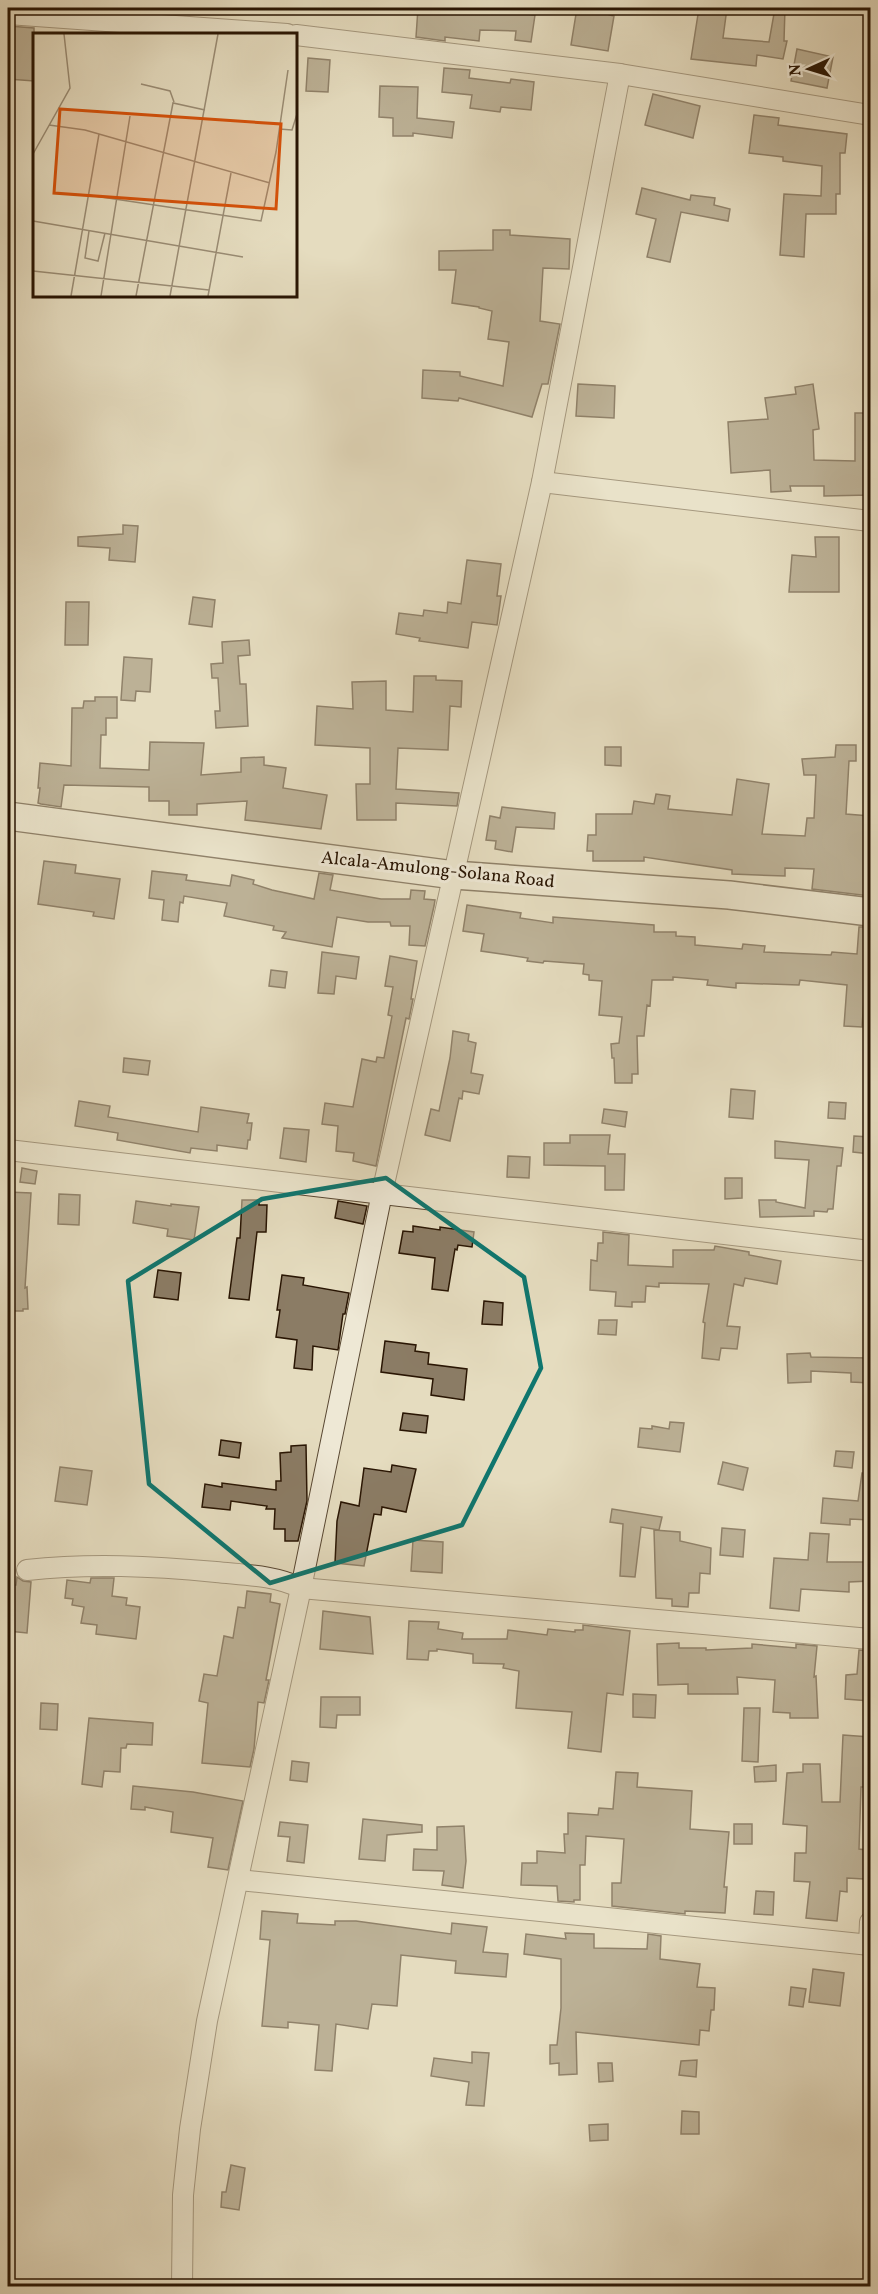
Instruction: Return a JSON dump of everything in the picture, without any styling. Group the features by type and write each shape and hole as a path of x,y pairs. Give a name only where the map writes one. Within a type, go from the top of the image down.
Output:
{"main road":[{"name":"Alcala-Amulong-Solana Road","path":"8,816 454,875 729,895 870,912"}],"street":[{"path":"8,14 52,13 276,33"},
{"path":"297,35 620,74 870,115"},
{"path":"182,2286 183,2195 190,2129 207,2021 301,1588 382,1193 542,482 620,74"},
{"path":"542,482 870,521"},
{"path":"8,1150 870,1251"},
{"path":"27,1570 63,1566 139,1566 268,1577 287,1581 301,1588 870,1639"},
{"path":"239,1880 870,1945 870,1922"}],"highlighted area":[{"path":"386,1178 524,1277 541,1368 462,1525 270,1583 149,1484 128,1281 262,1199"}],"building":[{"path":"418,8 507,8 507,12 535,15 531,42 515,40 516,31 480,30 479,41 445,37 445,41 416,37"},
{"path":"577,8 609,8 609,15 614,16 608,51 571,45"},
{"path":"699,8 727,8 723,38 769,42 775,8 785,8 784,41 787,41 783,59 757,55 756,66 691,59"},
{"path":"8,26 34,28 33,81 8,79"},
{"path":"797,49 833,57 827,88 791,81"},
{"path":"308,58 330,60 328,92 306,91"},
{"path":"444,68 470,70 469,78 510,83 511,79 534,82 531,110 501,107 500,112 470,108 472,95 442,92"},
{"path":"380,86 418,87 417,118 454,122 452,138 413,133 413,136 393,136 393,118 379,117"},
{"path":"653,94 700,106 693,138 645,125"},
{"path":"754,115 779,118 778,125 847,134 845,153 840,153 840,194 836,194 836,214 806,214 804,257 780,255 784,194 821,196 822,166 783,161 783,157 749,153"},
{"path":"642,188 690,200 691,195 715,198 714,205 730,209 728,221 681,212 670,262 647,257 656,219 636,214"},
{"path":"493,230 510,230 510,235 570,239 569,269 543,268 540,321 560,324 548,384 542,384 532,417 459,398 458,401 422,398 423,370 460,372 460,376 503,386 509,342 488,339 492,311 452,303 456,270 439,270 439,251 493,250"},
{"path":"578,384 615,386 614,418 576,416"},
{"path":"813,384 819,429 813,430 814,460 855,461 855,413 870,413 870,495 824,496 824,486 790,486 791,491 771,492 770,470 731,473 728,422 768,419 765,398 796,394 795,387"},
{"path":"123,525 138,526 135,562 109,560 110,548 78,546 78,537 123,534"},
{"path":"815,537 839,537 839,592 789,592 792,555 816,557"},
{"path":"467,560 501,564 497,596 501,596 497,625 472,622 468,648 419,641 420,638 396,634 399,613 423,616 424,610 447,613 448,602 461,604"},
{"path":"193,597 215,600 212,627 189,624"},
{"path":"66,602 89,602 88,645 65,645"},
{"path":"249,640 250,655 238,656 240,684 246,684 248,726 216,728 215,711 220,711 218,678 212,678 211,664 223,663 222,642"},
{"path":"124,657 152,659 150,692 136,691 135,701 121,700"},
{"path":"414,676 436,676 436,680 462,681 461,707 450,706 448,750 398,748 396,789 459,793 457,806 396,803 396,820 357,820 356,784 370,784 370,748 315,745 317,706 353,709 352,682 386,681 386,710 413,712"},
{"path":"95,697 117,697 117,718 106,718 106,735 101,735 100,768 149,770 150,742 204,743 201,775 241,772 241,758 264,757 264,765 286,768 283,788 327,795 321,829 245,820 247,801 197,804 197,815 169,815 169,801 149,801 149,787 64,785 61,807 38,803 40,763 71,766 72,708 83,708 84,701 95,701"},
{"path":"836,745 856,745 856,761 849,761 846,814 870,816 870,896 812,889 814,869 785,868 785,876 732,874 732,870 644,857 644,861 593,861 593,851 587,851 588,835 596,835 596,814 632,814 634,801 654,804 656,794 670,796 668,809 732,815 737,779 769,784 762,834 805,836 807,818 814,818 816,775 804,775 802,759 835,757"},
{"path":"605,747 621,747 621,766 605,765"},
{"path":"502,807 555,813 554,829 516,827 512,852 495,849 496,841 486,840 490,816 500,818"},
{"path":"44,861 76,865 75,873 120,879 114,919 93,916 94,912 38,904"},
{"path":"152,871 187,875 186,880 230,886 232,875 254,880 253,884 272,890 314,899 319,873 333,875 330,890 381,899 410,899 411,890 425,891 424,899 435,900 425,946 409,945 410,926 391,926 390,922 368,922 337,917 332,947 282,938 286,932 273,930 274,926 224,916 227,903 184,896 183,903 180,902 178,922 162,920 164,900 149,898"},
{"path":"467,905 521,913 520,918 553,923 553,917 654,925 654,932 676,932 676,936 695,937 695,945 742,949 743,944 765,946 764,952 857,954 859,927 870,927 870,986 865,985 862,1027 844,1026 847,985 800,980 799,985 736,983 736,988 707,985 708,980 673,977 673,980 652,980 644,1036 637,1036 638,1074 632,1074 632,1083 615,1083 611,1044 619,1043 622,1017 599,1015 602,981 589,980 589,975 583,974 584,964 527,961 528,958 481,951 484,934 463,931"},
{"path":"322,952 359,957 356,979 336,976 334,994 318,993"},
{"path":"390,956 417,961 409,1019 406,1018 376,1166 353,1161 354,1153 336,1151 338,1126 322,1124 325,1103 353,1107 362,1059 376,1062 377,1057 384,1058 392,1016 388,1015 393,987 385,986"},
{"path":"271,970 287,972 285,988 269,986"},
{"path":"453,1031 469,1034 468,1041 476,1043 471,1073 483,1075 479,1094 463,1091 462,1099 459,1098 450,1141 425,1135 431,1109 439,1111"},
{"path":"124,1058 150,1061 148,1075 123,1072"},
{"path":"731,1089 755,1091 753,1119 729,1117"},
{"path":"79,1101 110,1106 108,1117 198,1132 201,1107 249,1114 247,1123 252,1123 250,1140 248,1140 247,1149 217,1145 217,1151 191,1148 190,1153 117,1140 118,1133 75,1126"},
{"path":"829,1102 846,1103 845,1119 828,1118"},
{"path":"604,1109 627,1112 625,1127 602,1123"},
{"path":"284,1128 309,1130 306,1162 280,1158"},
{"path":"570,1135 610,1135 608,1154 625,1154 624,1190 605,1190 605,1166 544,1165 544,1143 570,1143"},
{"path":"854,1136 870,1137 870,1154 853,1152"},
{"path":"775,1141 843,1148 841,1166 837,1166 833,1209 828,1209 827,1212 814,1211 814,1216 760,1217 759,1200 776,1200 776,1202 805,1208 809,1160 775,1158"},
{"path":"508,1156 530,1157 529,1178 507,1177"},
{"path":"22,1168 37,1171 35,1184 20,1182"},
{"path":"725,1178 742,1178 742,1198 725,1199"},
{"path":"8,1192 31,1193 25,1288 27,1287 28,1309 23,1309 23,1311 13,1311 11,1267 8,1267"},
{"path":"59,1194 80,1195 79,1225 58,1224"},
{"path":"242,1200 259,1200 259,1205 267,1205 266,1232 257,1232 249,1300 229,1298 237,1238 240,1238"},
{"path":"136,1201 199,1207 194,1240 167,1236 168,1229 133,1223"},
{"path":"338,1201 367,1206 363,1224 335,1218"},
{"path":"413,1226 474,1232 472,1247 458,1245 457,1250 455,1249 448,1291 432,1289 435,1258 399,1253 403,1231 413,1232"},
{"path":"603,1232 629,1235 628,1265 673,1267 673,1250 714,1250 715,1246 781,1261 777,1284 745,1278 743,1286 734,1284 727,1326 740,1327 737,1349 721,1348 719,1360 702,1358 705,1323 703,1322 709,1284 659,1283 659,1287 646,1286 645,1302 632,1302 632,1307 615,1306 616,1292 590,1290 591,1260 597,1261 598,1243 603,1243"},
{"path":"158,1270 181,1273 178,1300 154,1297"},
{"path":"282,1275 304,1278 303,1285 349,1293 345,1314 343,1314 338,1350 313,1346 312,1370 294,1368 297,1340 276,1337"},
{"path":"484,1301 503,1303 502,1325 482,1324"},
{"path":"599,1320 617,1320 616,1335 598,1334"},
{"path":"385,1341 416,1345 415,1351 429,1353 428,1364 467,1369 464,1400 431,1395 433,1379 381,1372"},
{"path":"810,1353 811,1357 870,1358 870,1383 851,1382 851,1373 811,1371 811,1382 788,1383 787,1354"},
{"path":"403,1413 428,1416 426,1433 400,1430"},
{"path":"670,1422 684,1423 680,1452 638,1447 640,1428 652,1429 652,1426 669,1429"},
{"path":"221,1440 241,1443 239,1458 219,1455"},
{"path":"306,1445 307,1501 298,1541 285,1541 285,1529 274,1529 275,1509 266,1509 267,1506 231,1501 230,1510 202,1507 205,1484 222,1487 222,1483 276,1490 276,1481 281,1481 280,1453 291,1452 291,1446"},
{"path":"836,1451 854,1452 852,1468 834,1466"},
{"path":"723,1462 748,1468 743,1490 718,1484"},
{"path":"392,1465 416,1469 406,1512 382,1507 381,1515 374,1514 364,1566 335,1563 337,1521 341,1502 359,1506 364,1468 391,1472"},
{"path":"60,1467 92,1471 87,1505 55,1501"},
{"path":"862,1473 870,1474 870,1520 850,1519 850,1525 821,1523 823,1498 858,1501"},
{"path":"612,1509 662,1517 659,1530 641,1527 635,1577 620,1576 623,1524 610,1522"},
{"path":"722,1528 745,1530 743,1557 720,1555"},
{"path":"654,1530 680,1532 680,1541 711,1548 710,1574 700,1573 699,1593 689,1593 688,1607 672,1606 672,1599 656,1598"},
{"path":"810,1533 829,1534 827,1562 870,1562 870,1581 849,1582 849,1592 801,1589 799,1611 770,1608 774,1558 808,1560"},
{"path":"413,1540 443,1542 442,1573 411,1571"},
{"path":"17,1577 31,1582 27,1633 8,1631 8,1585 16,1585"},
{"path":"91,1578 114,1578 112,1596 127,1598 126,1605 140,1607 136,1639 96,1634 97,1625 81,1623 84,1607 72,1605 73,1599 65,1598 67,1580 90,1583"},
{"path":"247,1591 271,1594 270,1602 280,1604 264,1703 258,1702 250,1767 202,1763 208,1703 199,1701 204,1674 217,1676 224,1636 233,1638 238,1607 245,1608"},
{"path":"323,1611 370,1617 373,1654 320,1649"},
{"path":"409,1621 439,1622 438,1629 463,1633 462,1639 507,1639 508,1630 547,1635 548,1629 575,1632 575,1630 583,1630 583,1625 630,1631 623,1695 607,1693 601,1752 568,1748 572,1712 516,1708 519,1671 503,1668 504,1664 473,1663 473,1654 437,1649 437,1651 429,1651 428,1660 407,1659"},
{"path":"679,1643 679,1648 706,1648 706,1650 752,1648 752,1644 796,1648 796,1644 817,1646 814,1677 816,1676 818,1718 790,1718 790,1713 773,1712 775,1680 737,1677 738,1694 688,1694 688,1684 658,1685 657,1644"},
{"path":"859,1650 870,1651 870,1701 845,1699 846,1675 857,1674"},
{"path":"633,1694 656,1695 655,1718 633,1717"},
{"path":"321,1697 360,1697 360,1715 337,1715 336,1728 320,1727"},
{"path":"41,1703 58,1704 57,1730 40,1729"},
{"path":"744,1708 760,1708 758,1762 742,1761"},
{"path":"89,1718 153,1723 152,1745 127,1744 126,1748 121,1748 120,1772 104,1771 102,1787 82,1784"},
{"path":"843,1735 870,1737 870,1787 861,1787 859,1849 866,1850 864,1879 847,1878 847,1892 840,1891 837,1921 806,1918 810,1882 794,1881 795,1853 806,1853 807,1826 783,1824 787,1773 803,1772 803,1764 820,1764 822,1802 840,1802"},
{"path":"292,1761 309,1763 307,1782 290,1780"},
{"path":"776,1765 776,1781 755,1782 754,1767"},
{"path":"616,1772 638,1773 637,1787 692,1791 690,1829 729,1832 724,1887 727,1887 725,1913 685,1911 685,1914 612,1906 612,1883 621,1883 624,1839 586,1836 585,1865 580,1865 580,1900 558,1901 557,1886 521,1885 522,1863 537,1863 537,1851 565,1853 564,1834 568,1834 568,1813 598,1815 599,1808 613,1809"},
{"path":"133,1786 193,1792 243,1801 228,1870 208,1867 213,1838 171,1832 173,1812 145,1807 145,1810 131,1809"},
{"path":"363,1819 422,1825 422,1832 387,1835 385,1861 359,1859"},
{"path":"280,1822 308,1825 304,1863 287,1861 290,1837 278,1836"},
{"path":"734,1824 752,1824 752,1844 734,1844"},
{"path":"464,1826 466,1861 463,1888 442,1885 444,1871 413,1870 414,1849 437,1850 437,1827"},
{"path":"756,1891 774,1892 773,1915 754,1914"},
{"path":"262,1911 298,1914 297,1923 335,1925 335,1921 356,1921 451,1934 452,1923 487,1927 483,1952 508,1954 506,1977 455,1973 456,1961 401,1955 397,2006 372,2004 368,2029 336,2024 332,2071 315,2070 319,2025 288,2022 288,2028 262,2026 270,1940 260,1939"},
{"path":"565,1933 594,1934 594,1948 647,1949 648,1934 661,1936 660,1959 700,1964 697,1987 715,1988 714,2010 711,2010 709,2031 700,2030 699,2045 576,2032 577,2074 559,2075 559,2063 550,2064 550,2045 557,2045 561,2008 561,1959 524,1954 526,1934 566,1939"},
{"path":"813,1969 844,1973 840,2006 809,2002"},
{"path":"791,1987 806,1989 803,2007 789,2005"},
{"path":"472,2052 489,2053 484,2106 466,2105 469,2082 431,2076 434,2058 472,2063"},
{"path":"697,2060 696,2077 679,2075 681,2061"},
{"path":"598,2063 612,2063 613,2081 599,2082"},
{"path":"682,2111 699,2112 699,2134 681,2134"},
{"path":"608,2124 608,2140 590,2141 589,2125"},
{"path":"231,2165 245,2168 239,2210 221,2207 222,2192 226,2192"}]}
